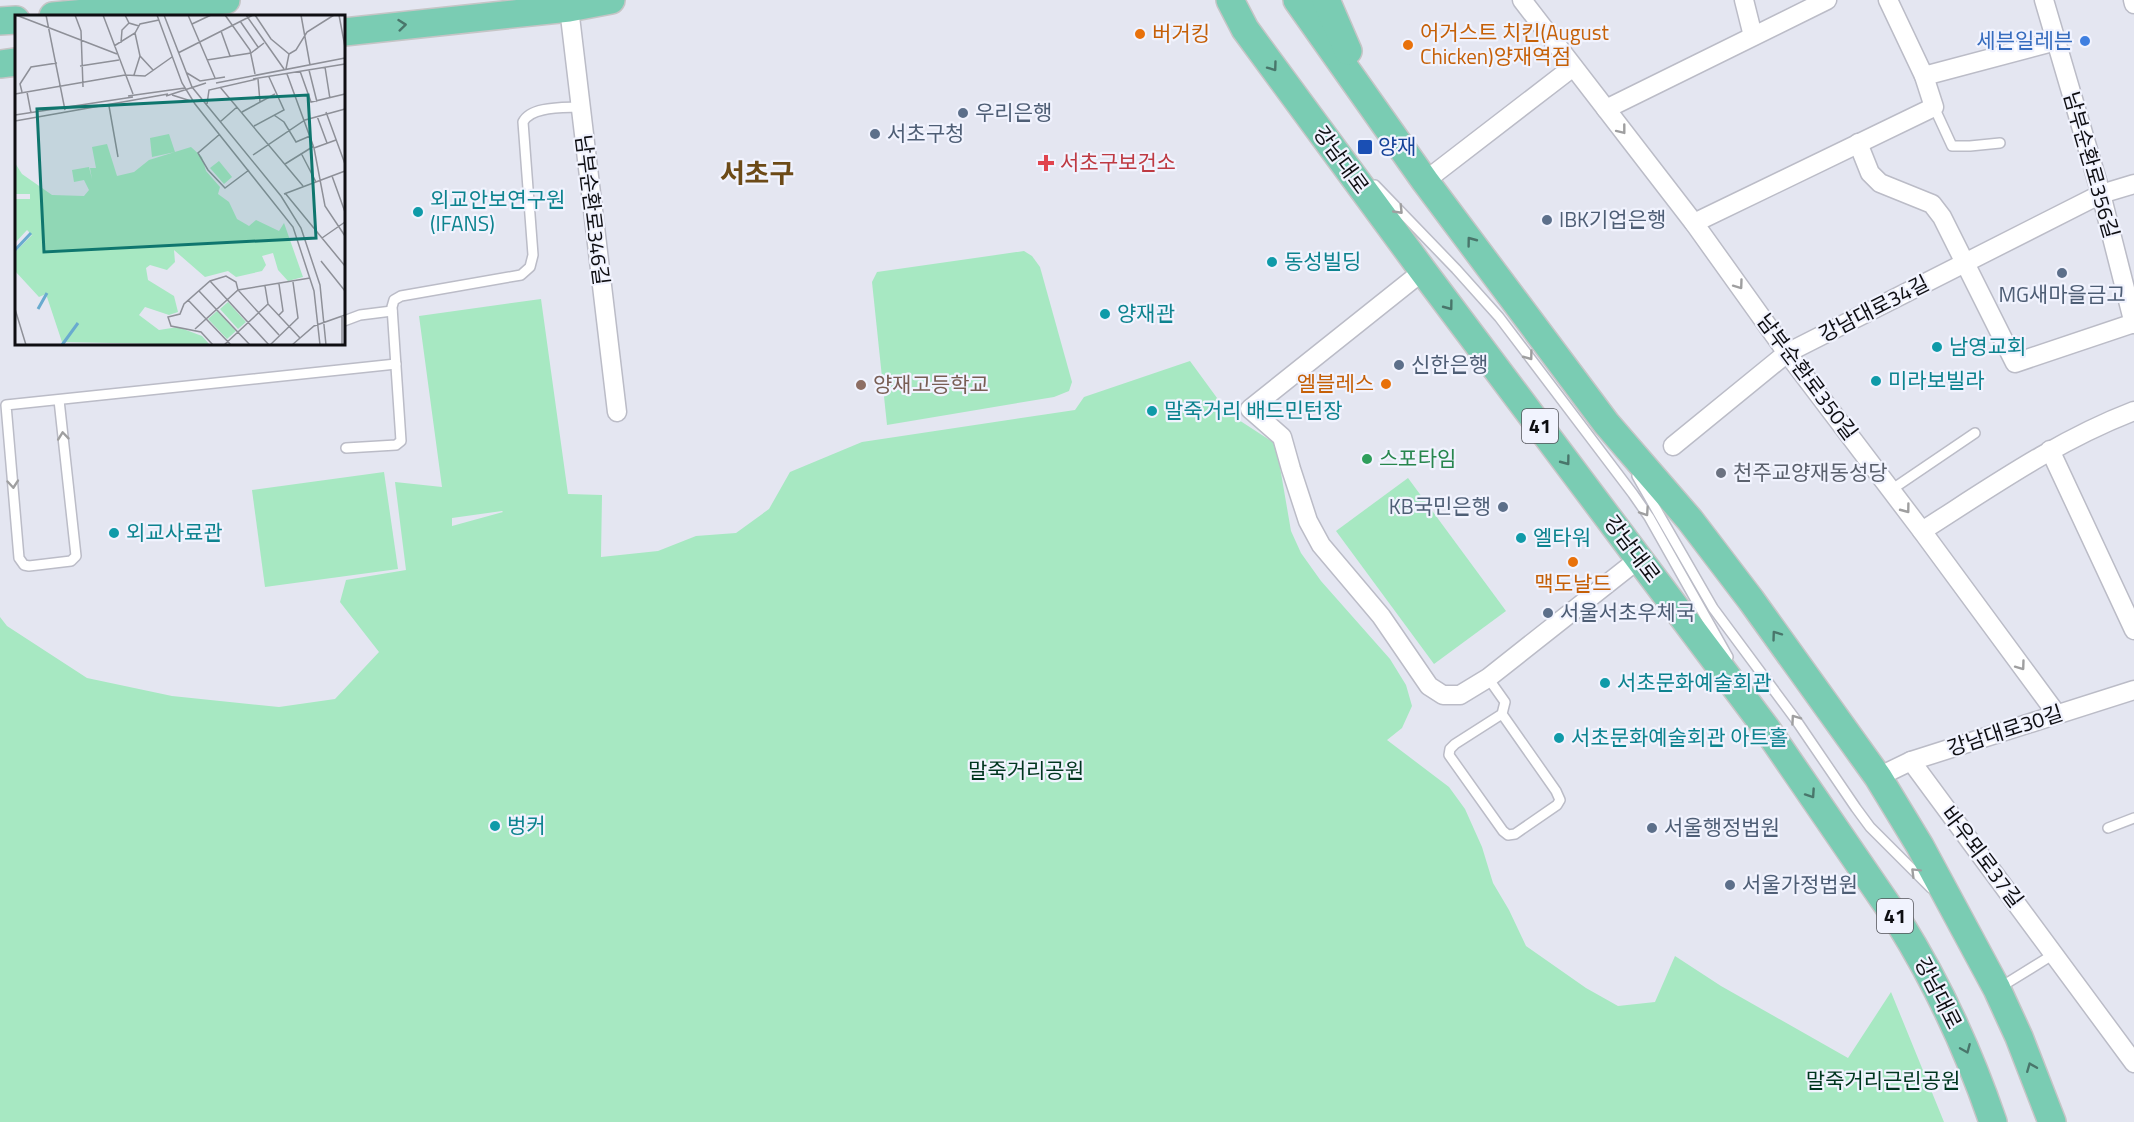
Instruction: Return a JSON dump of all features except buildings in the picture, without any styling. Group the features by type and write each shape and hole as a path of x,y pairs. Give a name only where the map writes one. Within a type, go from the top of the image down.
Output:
{"main road":[{"path":"63,15 226,0"},
{"path":"345,32 569,8 611,0"},
{"path":"1216,0 1245,28"},
{"name":"강남대로","path":"1230,0 1245,28 1314,124 1766,728 1893,913 1919,954 1958,1030 1978,1077 1993,1122"},
{"name":"41","path":"1297,0 1425,181 1606,423 1683,512 1724,564 1878,777 1920,846 1997,989 2019,1037 2052,1122"},
{"path":"1326,0 1374,110"},
{"path":"0,21 15,20"},
{"path":"0,64 15,62"}],"street":[{"name":"남부순환로350길","path":"1522,0 1694,223 1787,353 2056,713"},
{"path":"1744,0 1753,36"},
{"path":"1606,109 1827,0"},
{"path":"1694,223 1934,107 1924,76 1888,0"},
{"name":"남부순환로356길","path":"1963,263 2014,363 2134,324 2101,194 2044,0"},
{"path":"2133,0 2134,4"},
{"name":"남부순환로346길","path":"569,8 617,412"},
{"path":"1924,76 2056,41"},
{"path":"1425,181 1573,67"},
{"path":"1858,143 1870,173 1880,183 1932,204 1942,218 1963,263"},
{"name":"강남대로34길","path":"1673,446 1787,353 2101,194 2134,184"},
{"path":"1423,271 1250,409 1282,437 1290,469 1308,521 1321,545 1381,616 1429,686 1443,695 1460,694 1488,678 1640,558"},
{"path":"1922,531 2050,450 2134,411"},
{"path":"2050,450 2134,630"},
{"name":"강남대로30길","path":"1878,777 1911,761 2134,690"},
{"name":"바우뫼로37길","path":"1911,761 2134,1063"}],"lane":[{"path":"346,448 396,445 401,441 392,311 393,302 398,297 521,275 528,270 533,262 533,255 523,122 526,117 536,112 580,107"},
{"path":"1934,107 1952,146 1970,147 2000,142"},
{"path":"1314,124 1499,316 1633,494 1649,517 1699,604 1766,728"},
{"path":"345,321 360,315 392,311"},
{"path":"59,400 76,556 71,561 29,566 24,565 19,558 6,405 396,364"},
{"path":"1606,423 1713,608 1796,720 1870,827 1956,913"},
{"path":"1891,490 1975,433"},
{"path":"1488,678 1505,702 1502,714 1455,744 1450,749 1449,755 1508,835 1523,829 1557,806 1560,800 1502,714"},
{"path":"2108,828 2134,818"},
{"path":"1997,989 2054,954"}],"green space":[{"path":"1024,251 1032,256 1040,267 1072,382 1069,391 1054,397 887,425 872,282 877,272"},
{"name":"말죽거리공원","path":"541,299 568,494 602,495 601,557 658,551 696,536 736,533 769,509 790,472 862,442 1075,410 1084,397 1190,361 1228,413 1276,444 1291,531 1301,553 1321,581 1390,659 1406,685 1412,706 1402,728 1387,740 1449,787 1465,809 1482,847 1493,883 1526,946 1586,988 1618,1006 1655,1002 1675,956 1721,986 1848,1058 1891,992 1944,1122 0,1122 0,617 7,626 87,678 172,696 279,707 335,699 379,652 340,602 346,580 406,570 395,482 442,487 419,316","holes":["503,512 452,526 452,518"]},
{"path":"384,472 398,569 265,587 252,490"},
{"path":"1408,478 1506,611 1434,664 1336,531"}],"place":[{"name":"버거킹","path":"1140,34"},
{"name":"세븐일레븐","path":"2085,41"},
{"name":"어거스트 치킨(August Chicken)양재역점","path":"1408,45"},
{"name":"우리은행","path":"963,113"},
{"name":"서초구청","path":"875,134"},
{"name":"양재","path":"1365,147"},
{"name":"서초구보건소","path":"1046,163"},
{"name":"외교안보연구원 (IFANS)","path":"418,212"},
{"name":"IBK기업은행","path":"1547,220"},
{"name":"동성빌딩","path":"1272,262"},
{"name":"MG새마을금고","path":"2062,273"},
{"name":"양재관","path":"1105,314"},
{"name":"남영교회","path":"1937,347"},
{"name":"신한은행","path":"1399,365"},
{"name":"미라보빌라","path":"1876,381"},
{"name":"엘블레스","path":"1386,384"},
{"name":"양재고등학교","path":"861,385"},
{"name":"말죽거리 배드민턴장","path":"1152,411"},
{"name":"스포타임","path":"1367,459"},
{"name":"천주교양재동성당","path":"1721,473"},
{"name":"KB국민은행","path":"1503,507"},
{"name":"외교사료관","path":"114,533"},
{"name":"엘타워","path":"1521,538"},
{"name":"맥도날드","path":"1573,562"},
{"name":"서울서초우체국","path":"1548,613"},
{"name":"서초문화예술회관","path":"1605,683"},
{"name":"서초문화예술회관 아트홀","path":"1559,738"},
{"name":"벙커","path":"495,826"},
{"name":"서울행정법원","path":"1652,828"},
{"name":"서울가정법원","path":"1730,885"}],"district":[{"name":"서초구","path":"757,174"}],"park label":[{"name":"말죽거리근린공원","path":"1883,1081"}]}
